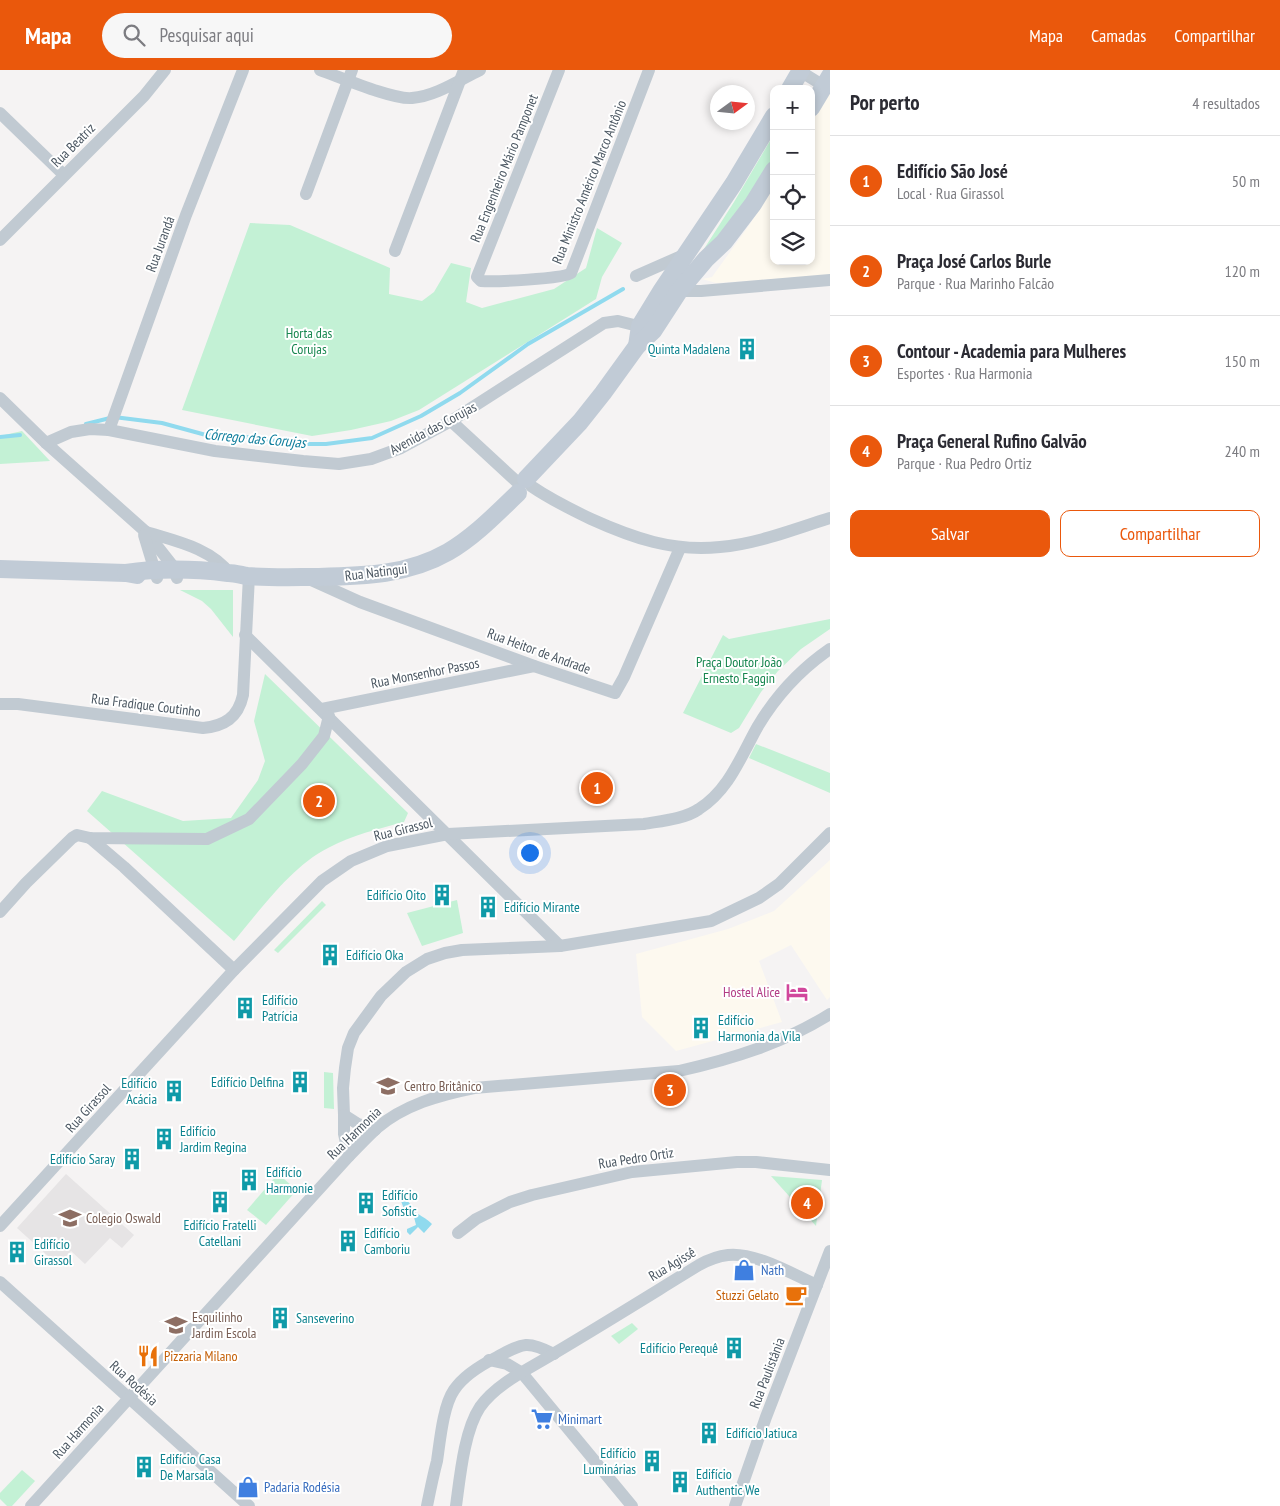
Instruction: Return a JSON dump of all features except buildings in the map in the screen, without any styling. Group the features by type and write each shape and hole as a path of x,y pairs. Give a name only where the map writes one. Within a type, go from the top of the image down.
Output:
{"street":[{"name":"Rua Beatriz","path":"0,240 144,96 165,70"},
{"name":"Rua Jurandá","path":"110,427 186,215 243,70"},
{"path":"320,70 351,75 394,96 412,98 432,93 462,75 480,70"},
{"name":"Rua Engenheiro Mário Pamponet","path":"477,278 559,70"},
{"name":"Rua Ministro Américo Marco Antônio","path":"477,278 484,282 568,275 571,273 649,70"},
{"path":"792,85 800,70 827,81 815,101"},
{"path":"306,194 351,75"},
{"path":"395,251 462,75"},
{"path":"0,113 64,175"},
{"path":"682,282 686,254 734,183 770,123"},
{"path":"682,282 724,242 753,204 771,175"},
{"path":"636,276 686,254"},
{"path":"682,282 693,267 688,263 686,254"},
{"path":"682,282 707,291 830,280"},
{"name":"Rua Natingui","path":"0,569 305,577 392,573 423,564 469,538 523,487 580,422 616,376 646,328 682,282"},
{"name":"Avenida das Corujas","path":"46,443 81,429 110,427 215,451 339,464 371,459 401,448 451,421 604,323 618,321 646,328"},
{"path":"0,398 46,443 144,530 176,574"},
{"path":"451,421 523,487 622,533 649,542 680,548 721,547 748,543 830,518"},
{"path":"144,530 156,574"},
{"path":"144,530 199,549 238,576"},
{"name":"Rua Heitor de Andrade","path":"305,577 360,602 534,666 615,693 624,677 680,548"},
{"name":"Rua Fradique Coutinho","path":"0,704 18,704 202,728 215,727 229,721 241,705 244,680 245,635 238,576"},
{"path":"245,635 560,946"},
{"name":"Rua Girassol","path":"0,1226 234,970 322,881 351,861 387,846 421,838 448,834 644,824 668,820 698,810 718,794 732,774 774,702 794,680 830,648"},
{"name":"Rua Monsenhor Passos","path":"325,713 534,666"},
{"path":"0,912 26,883 72,838 77,836 90,838 207,839 249,819 302,764 324,736 325,713"},
{"path":"350,1156 344,1134 343,1088 348,1048 354,1033 382,996 406,972 427,959 462,950 560,946 711,921 759,898 780,884 830,833"},
{"path":"90,838 124,867 234,970"},
{"name":"Rua Harmonia","path":"31,1506 350,1156 375,1130 400,1112 450,1093 466,1090 679,1071 759,1049 829,1015"},
{"path":"344,1116 358,1124 375,1130"},
{"name":"Rua Pedro Ortiz","path":"458,1233 476,1218 510,1202 532,1195 632,1172 737,1162 756,1162 830,1170"},
{"name":"Rua Paulistânia","path":"735,1506 766,1417 830,1251"},
{"name":"Rua Agissê","path":"456,1506 462,1464 475,1416 492,1393 522,1373 699,1265 714,1258 729,1254 759,1260 817,1285"},
{"name":"Rua Rodésia","path":"0,1282 249,1506"},
{"path":"426,1506 451,1395 465,1378 489,1360 525,1344 539,1347 554,1354"},
{"path":"489,1360 508,1364 522,1373 632,1506"}],"shaded area":[{"path":"830,90 830,275 716,283 702,279 712,277 750,224 770,192 770,265 815,265 815,117"},
{"path":"830,860 830,997 827,1000 791,945 759,961 782,1022 676,1051 642,1017 636,954 728,929 774,911"},
{"name":"Colegio Oswald","path":"66,1174 134,1235 122,1248 110,1238 85,1264 71,1251 58,1265 17,1228"}],"green space":[{"path":"770,141 770,169 723,240 695,263"},
{"name":"Horta das Corujas","path":"250,223 290,225 390,268 389,294 422,301 434,292 451,263 471,268 466,302 482,308 554,289 586,268 597,228 622,243 602,277 596,299 419,410 391,421 312,436 182,410"},
{"path":"22,431 50,461 0,464 0,436"},
{"path":"180,590 233,590 233,637 211,609 202,601"},
{"name":"Praça Doutor João Ernesto Faggin","path":"830,619 830,629 801,649 778,671 761,692 739,728 731,733 683,713 723,635 729,639"},
{"path":"265,674 408,813 404,822 346,839 315,856 289,877 234,941 87,811 102,791 183,821 231,818 258,780 265,761 254,721"},
{"path":"756,744 830,773 830,793 749,758"},
{"path":"457,900 463,933 422,946 407,913"},
{"path":"322,901 326,905 278,953 274,950"},
{"path":"324,1072 333,1073 334,1109 324,1108"},
{"path":"278,1174 297,1190 266,1225 247,1210"},
{"path":"771,1176 822,1180 816,1226"},
{"path":"632,1323 638,1329 619,1344 611,1336"},
{"path":"22,1470 35,1481 12,1506 7,1506 0,1499 0,1493"}],"water":[{"path":"404,1198 416,1212 432,1224 424,1233 418,1227 410,1235 407,1232 407,1229 416,1225 413,1213 404,1209 401,1201"}],"waterway":[{"name":"Córrego das Corujas","path":"86,424 114,417 162,423 206,435 247,437 298,444 326,444 372,438 421,416 460,393 528,344 623,289"},
{"path":"0,437 20,435"}],"place":[{"name":"Quinta Madalena","path":"747,349"},
{"name":"Edifício São José","path":"597,788"},
{"name":"Praça José Carlos Burle","path":"319,801"},
{"name":"Edifício Oito","path":"442,895"},
{"name":"Edifício Mirante","path":"488,907"},
{"name":"Edifício Oka","path":"330,955"},
{"name":"Hostel Alice","path":"797,992"},
{"name":"Edifício Patrícia","path":"245,1008"},
{"name":"Edifício Harmonia da Vila","path":"701,1028"},
{"name":"Edifício Delfina","path":"300,1082"},
{"name":"Centro Britânico","path":"388,1086"},
{"name":"Contour - Academia para Mulheres","path":"670,1090"},
{"name":"Edifício Acácia","path":"174,1091"},
{"name":"Edifício Jardim Regina","path":"164,1139"},
{"name":"Edifício Saray","path":"132,1159"},
{"name":"Edifício Harmonie","path":"249,1180"},
{"name":"Edifício Fratelli Catellani","path":"220,1202"},
{"name":"Edifício Sofistic","path":"366,1203"},
{"name":"Praça General Rufino Galvão","path":"807,1203"},
{"name":"Colegio Oswald","path":"70,1218"},
{"name":"Edifício Camboriu","path":"348,1241"},
{"name":"Edifício Girassol","path":"17,1252"},
{"name":"Nath","path":"744,1270"},
{"name":"Stuzzi Gelato","path":"796,1295"},
{"name":"Sanseverino","path":"280,1318"},
{"name":"Esquilinho Jardim Escola","path":"176,1325"},
{"name":"Edifício Perequê","path":"734,1348"},
{"name":"Pizzaria Milano","path":"148,1356"},
{"name":"Minimart","path":"542,1419"},
{"name":"Edifício Jatiuca","path":"709,1433"},
{"name":"Edifício Luminárias","path":"652,1461"},
{"name":"Edifício Casa De Marsala","path":"144,1467"},
{"name":"Edifício Authentic We","path":"680,1482"},
{"name":"Padaria Rodésia","path":"248,1487"}]}
